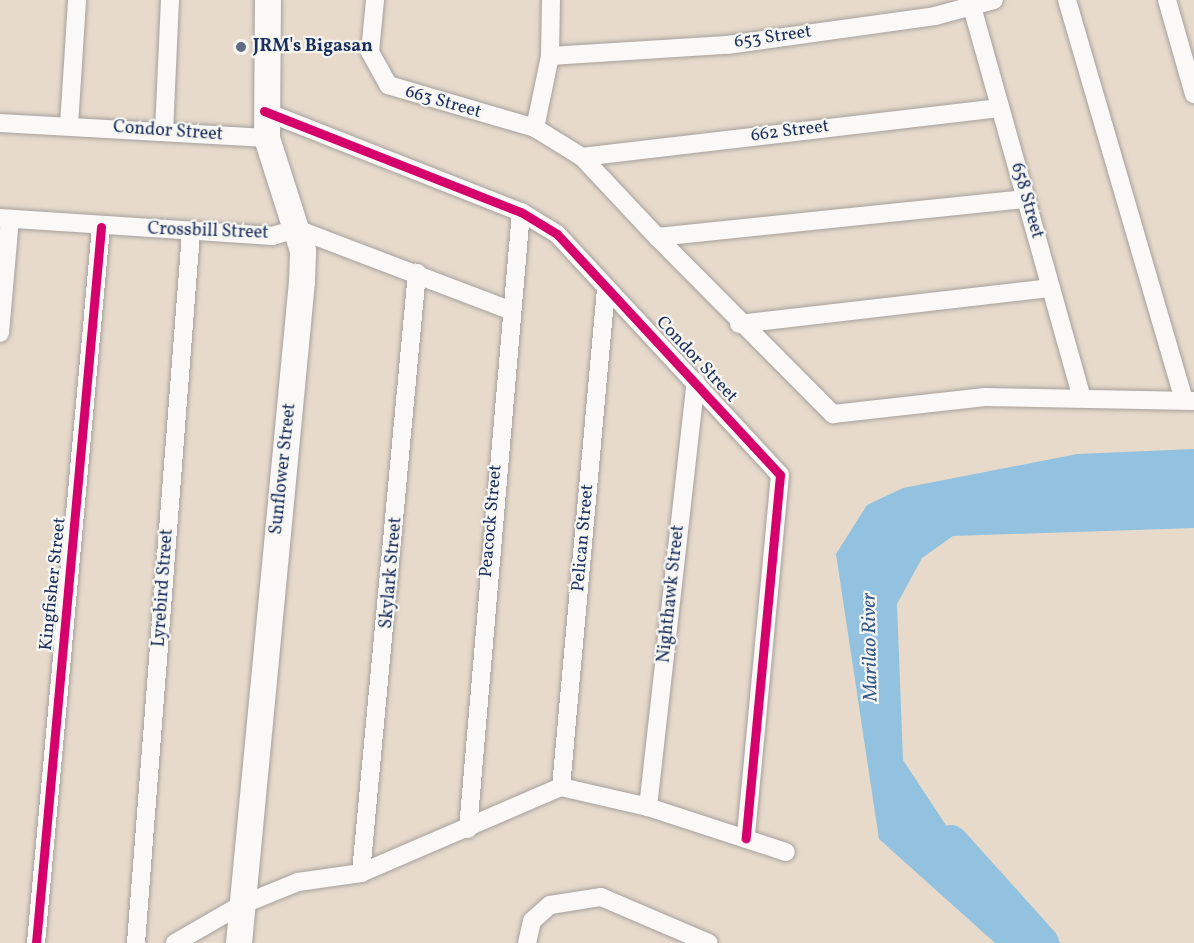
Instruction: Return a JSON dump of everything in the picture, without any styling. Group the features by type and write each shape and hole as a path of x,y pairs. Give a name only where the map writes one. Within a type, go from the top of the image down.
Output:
{"main road":[{"name":"Sunflower Street","path":"239,943 239,906 302,282 297,229 267,138 264,111 268,0"}],"street":[{"path":"69,125 77,0"},
{"path":"164,132 170,0"},
{"name":"663 Street","path":"375,0 370,52 388,85 535,128 582,157 739,324 833,414 907,403 1081,395"},
{"path":"535,128 550,56 551,0"},
{"name":"653 Street","path":"550,56 727,45 933,8 972,7 994,0"},
{"path":"1067,0 1189,400 1081,395"},
{"path":"1167,0 1194,94"},
{"name":"658 Street","path":"972,7 1081,395"},
{"name":"662 Street","path":"582,157 999,108"},
{"name":"Condor Street","path":"264,111 521,212 557,234 780,474 746,838"},
{"name":"Condor Street","path":"0,123 69,125 267,138"},
{"path":"657,237 1025,199"},
{"name":"Peacock Street","path":"468,829 509,310 521,212"},
{"path":"0,333 5,218"},
{"name":"Crossbill Street","path":"5,218 191,233 272,236 297,229"},
{"name":"Kingfisher Street","path":"36,943 101,227"},
{"path":"297,229 509,310"},
{"name":"Lyrebird Street","path":"136,943 191,233"},
{"name":"Skylark Street","path":"361,873 417,273"},
{"path":"739,324 1051,288"},
{"name":"Pelican Street","path":"561,787 606,289"},
{"name":"Nighthawk Street","path":"648,807 696,382"},
{"path":"176,943 239,906 298,882 361,873 468,829 561,787 648,807 786,852"},
{"path":"527,943 532,921 550,905 601,897 709,943"}],"water":[{"path":"1194,449 1194,528 953,536 922,558 897,604 903,760 984,883 1061,943 995,943 879,839 836,554 867,505 903,488 1077,454"}],"waterway":[{"name":"Marilao River","path":"951,842 1042,943"}],"cycle path":[{"path":"264,111 521,212 557,234 780,475 746,838"},
{"path":"36,943 101,227"}],"place":[{"name":"JRM's Bigasan","path":"241,47"}]}
